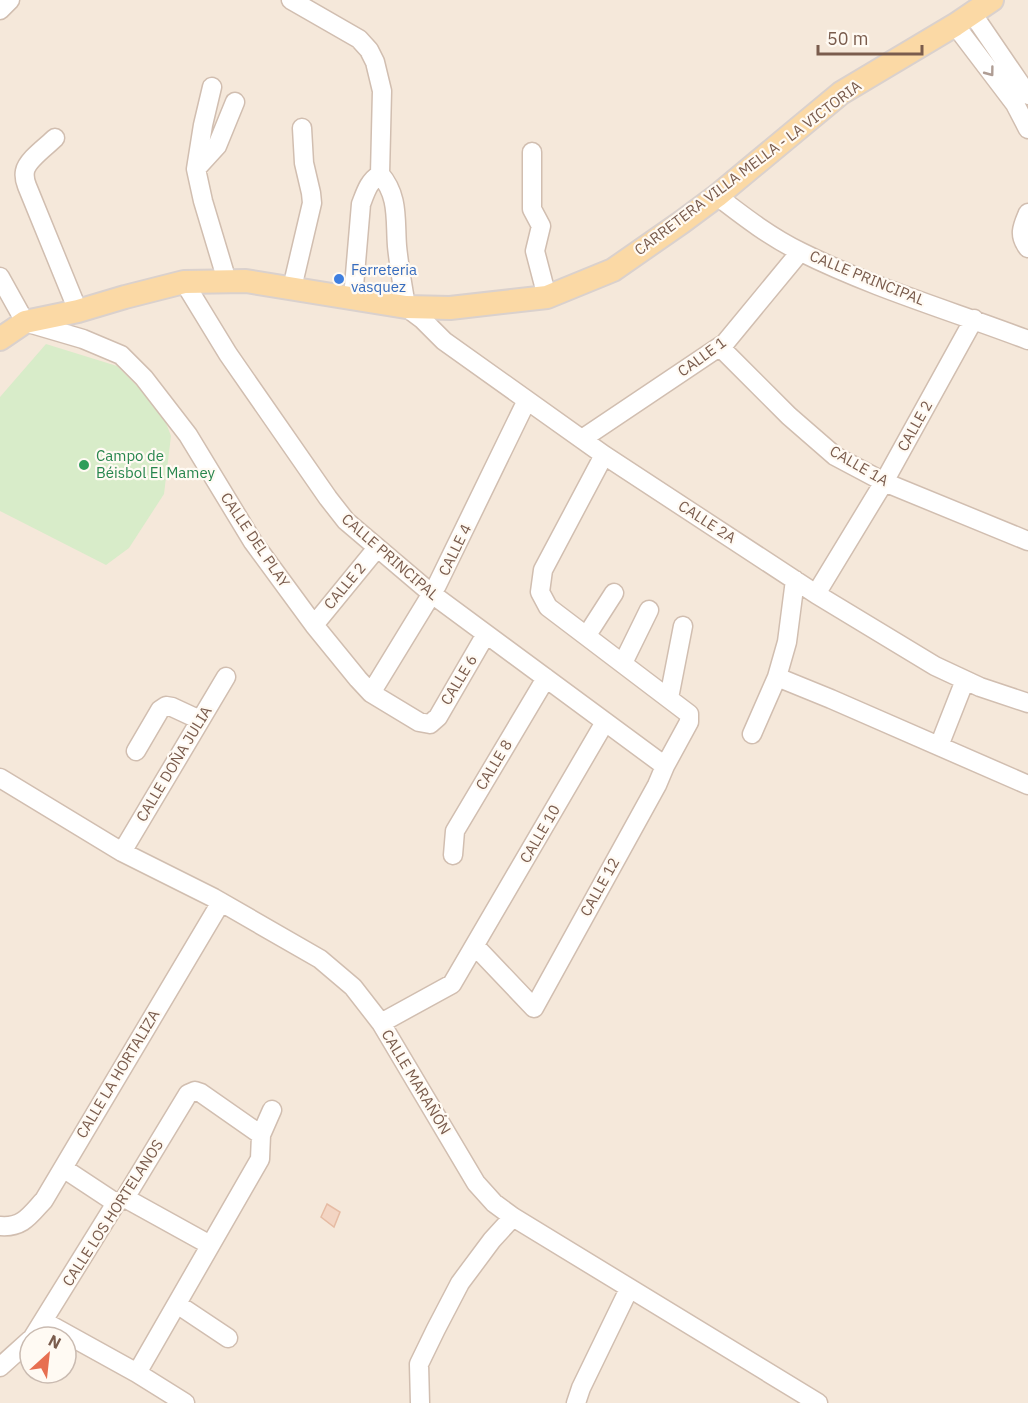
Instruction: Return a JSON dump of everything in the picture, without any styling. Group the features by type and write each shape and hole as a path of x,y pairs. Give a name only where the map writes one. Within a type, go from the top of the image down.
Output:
{"main road":[{"name":"CARRETERA VILLA MELLA - LA VICTORIA","path":"0,339 24,322 78,311 184,282 246,281 406,307 450,308 547,297 613,270 717,195 841,93 992,0"}],"street":[{"path":"0,9 10,0"},
{"path":"291,0 359,39 369,50 375,62 382,91 380,174 388,183 396,212 397,245 406,307"},
{"path":"963,19 1028,95"},
{"path":"963,19 1028,129"},
{"path":"212,87 196,169 227,281"},
{"path":"196,169 216,146 236,102"},
{"path":"292,288 312,203 304,163 302,128"},
{"path":"55,138 30,162 24,177 78,311"},
{"path":"532,152 532,209 541,226 535,251 547,297"},
{"path":"353,298 361,204 366,190 373,179 380,174"},
{"name":"CALLE PRINCIPAL","path":"717,195 750,222 800,252 861,279 1028,340"},
{"path":"1028,213 1022,228 1022,239 1028,248"},
{"name":"CALLE 1","path":"582,439 725,343 800,252"},
{"path":"0,277 24,322"},
{"name":"CALLE PRINCIPAL","path":"184,282 228,354 346,521 432,594 665,766"},
{"name":"CALLE 2A","path":"406,307 444,341 604,455 816,594 935,666 980,687 1028,704"},
{"name":"CALLE 2","path":"816,594 884,482 974,319"},
{"name":"CALLE DEL PLAY","path":"24,322 83,339 121,355 144,378 188,435 253,542 314,625 371,693 419,722 430,724"},
{"name":"CALLE 1A","path":"720,347 789,416 835,456 884,482 1028,541"},
{"name":"CALLE 4","path":"371,693 437,585 527,400"},
{"path":"604,455 543,570 540,592 548,607 669,698 683,626"},
{"name":"CALLE 2","path":"314,625 377,548"},
{"path":"752,734 777,677 788,642 795,580"},
{"path":"586,636 614,593"},
{"path":"623,663 649,610"},
{"name":"CALLE 6","path":"430,724 438,717 486,634"},
{"name":"CALLE DOÑA JULIA","path":"122,852 226,677"},
{"path":"777,677 1028,785"},
{"name":"CALLE 8","path":"453,855 455,831 546,678"},
{"path":"939,746 964,680"},
{"name":"CALLE 12","path":"475,946 534,1008 657,785 689,722 689,714 669,698"},
{"path":"136,751 160,710 166,706 200,720"},
{"name":"CALLE 10","path":"381,1023 452,984 605,722"},
{"name":"CALLE MARAÑÓN","path":"0,778 122,852 221,902 320,959 353,987 381,1023 476,1183 494,1203 629,1289 818,1403"},
{"name":"CALLE LA HORTALIZA","path":"0,1226 11,1227 25,1220 44,1200 221,902"},
{"name":"CALLE LOS HORTELANOS","path":"40,1325 188,1094 195,1091 201,1093 261,1135"},
{"path":"137,1373 260,1159 261,1135 272,1110"},
{"path":"63,1168 121,1201 210,1245"},
{"path":"420,1403 419,1364 436,1329 460,1283 492,1240 513,1217"},
{"path":"576,1403 629,1289"},
{"path":"177,1304 228,1338"},
{"path":"43,1321 137,1373 185,1403"},
{"name":"CALLE LOS HORTELANOS","path":"0,1367 18,1350"}],"shaded area":[{"path":"0,0 1028,0 1028,1403 0,1403"}],"green space":[{"name":"Campo de Béisbol El Mamey","path":"46,344 117,366 161,410 171,436 164,494 129,548 106,565 0,511 0,397"}],"building":[{"path":"327,1204 340,1212 334,1227 321,1217"}],"place":[{"name":"Ferreteria vasquez","path":"339,279"},
{"name":"Campo de Béisbol El Mamey","path":"84,465"}]}
